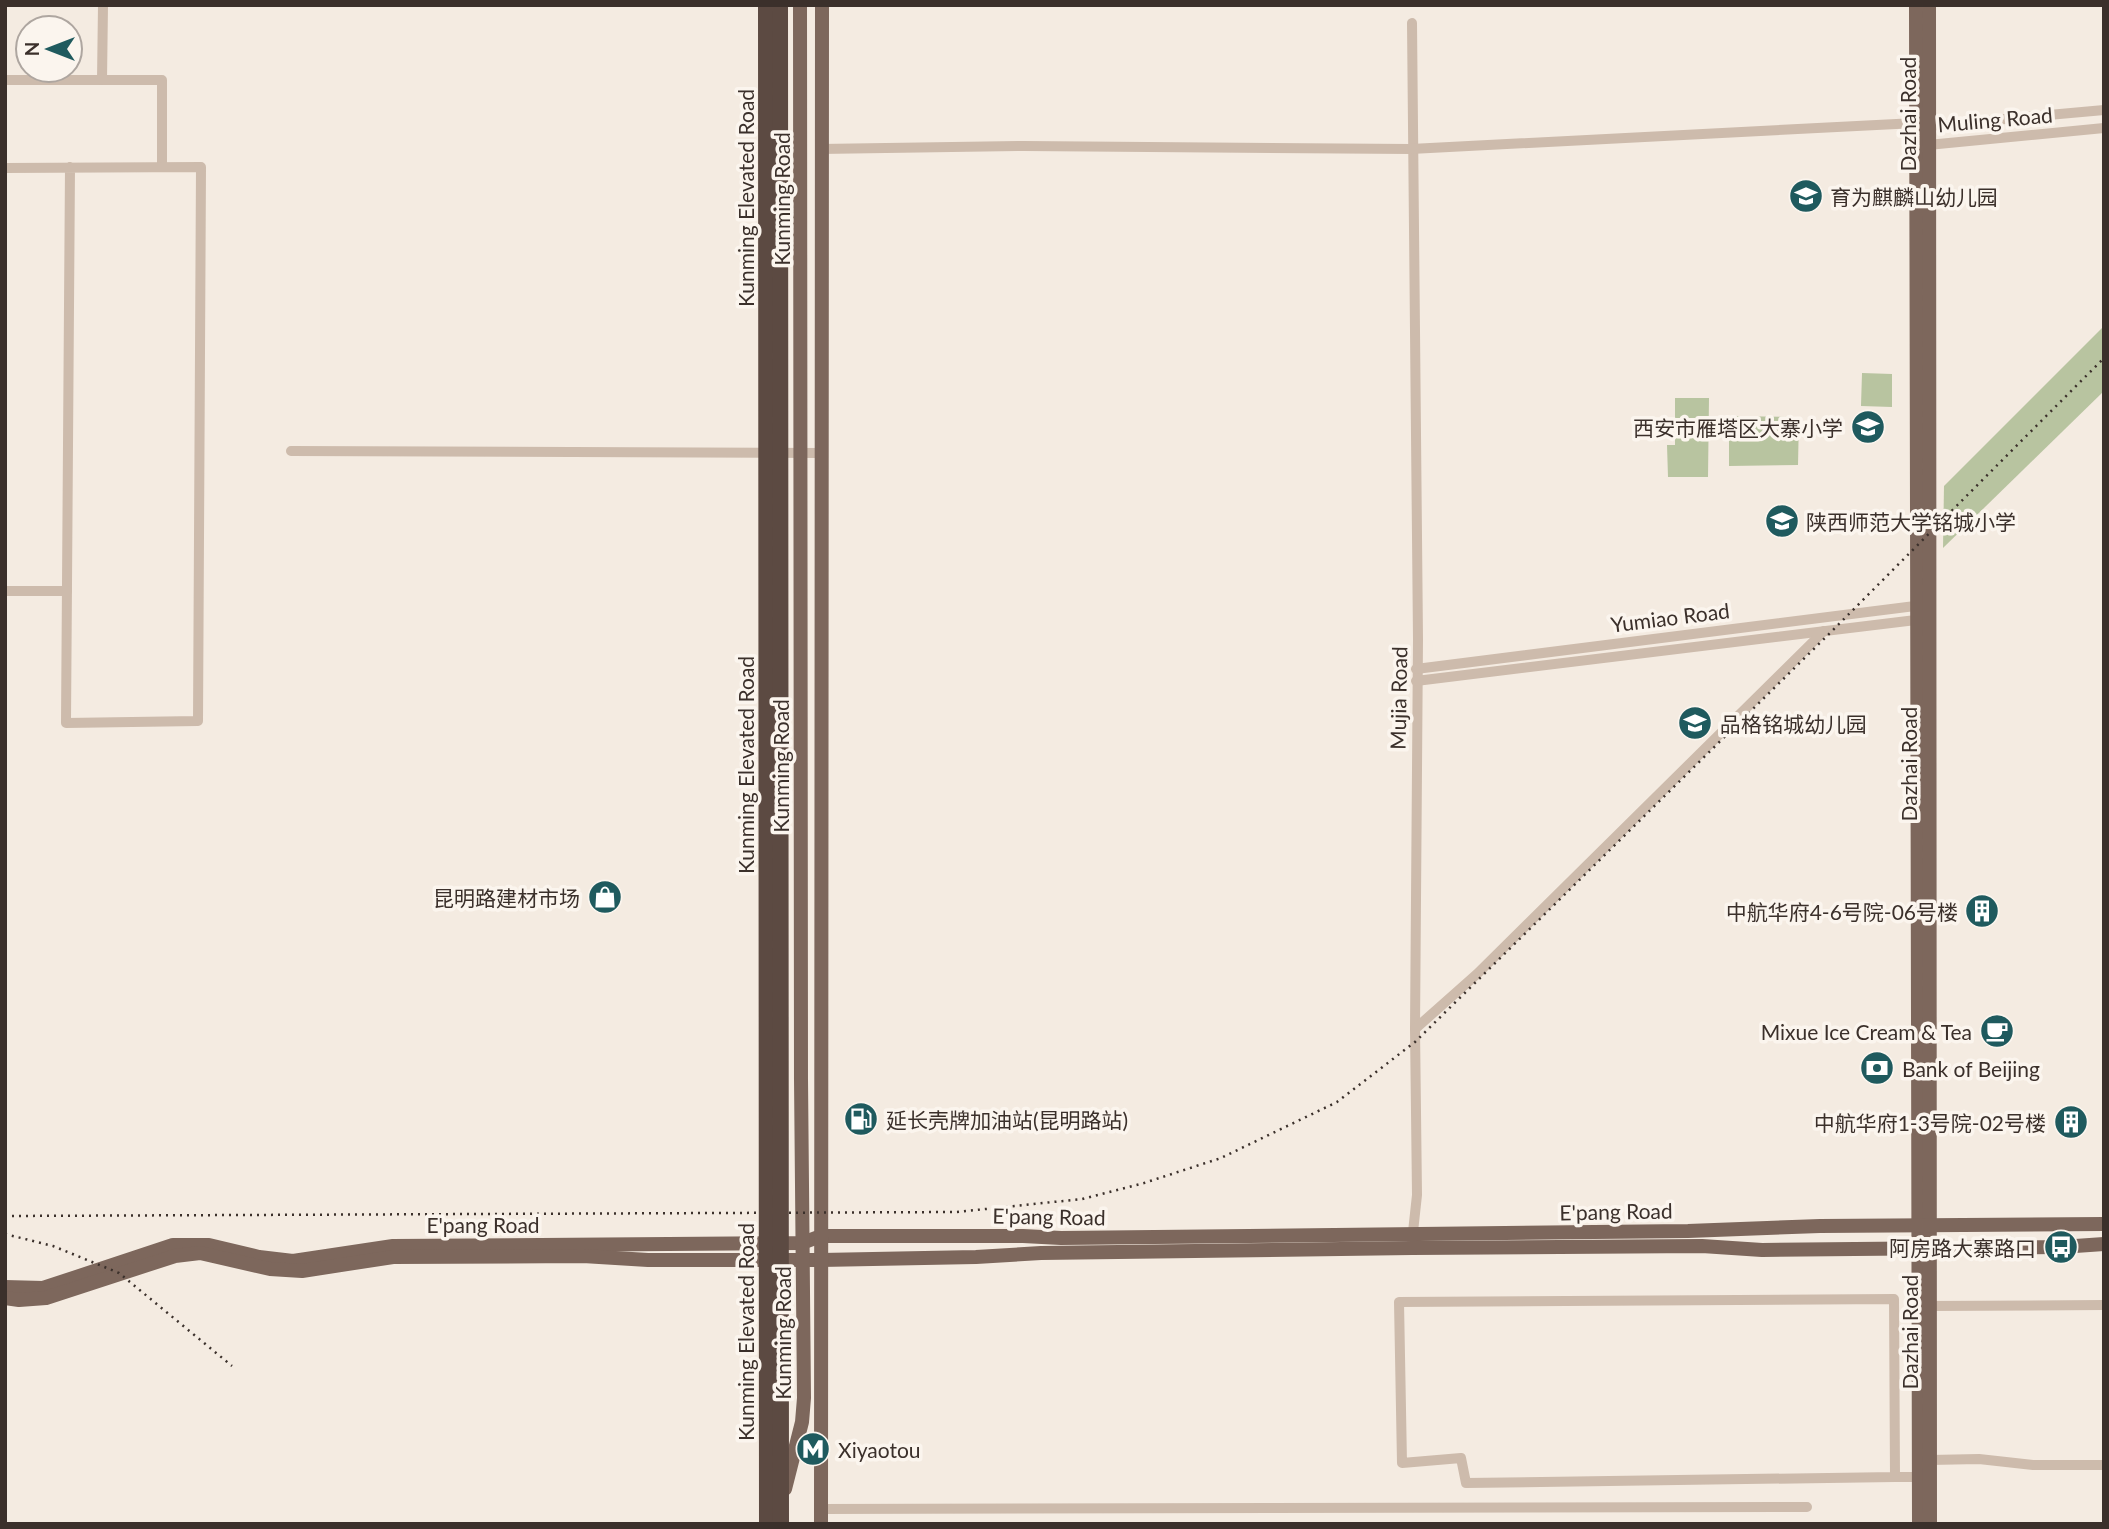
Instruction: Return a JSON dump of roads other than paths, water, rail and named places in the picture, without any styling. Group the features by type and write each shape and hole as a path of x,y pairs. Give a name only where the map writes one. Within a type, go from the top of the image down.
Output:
{"highway":[{"name":"Kunming Elevated Road","path":"766,5 769,1524"},
{"name":"Kunming Elevated Road","path":"780,5 782,1524"}],"main road":[{"name":"Kunming Road","path":"782,1524 785,1491 802,1422 800,5"},
{"name":"Kunming Road","path":"821,1516 822,5"},
{"name":"Dazhai Road","path":"1916,5 1922,133 1923,612 1923,1249 1919,1524"},
{"name":"Dazhai Road","path":"1922,133 1928,5"},
{"name":"E'pang Road","path":"5,1298 46,1298 175,1255 200,1253 270,1269 302,1271 393,1257 583,1256 648,1260 821,1260 976,1257 1041,1252 1820,1226 2104,1224"},
{"path":"1820,1226 1820,1250"},
{"name":"E'pang Road","path":"5,1287 43,1288 173,1245 209,1245 259,1257 293,1261 393,1246 803,1242 821,1236 1412,1241 1702,1246 1762,1250 2061,1247 2104,1244"},
{"path":"906,1236 906,1258"},
{"name":"Dazhai Road","path":"1923,1249 1930,1306 1930,1524"},
{"path":"769,1524 785,1491"}],"street":[{"path":"102,80 103,5"},
{"name":"Mujia Road","path":"1412,23 1411,149 1418,639 1415,1029 1417,1195 1412,1241"},
{"path":"5,80 162,80 162,167"},
{"name":"Muling Road","path":"1922,133 2104,110"},
{"name":"Muling Road","path":"1922,133 2104,128"},
{"path":"821,149 1024,146 1411,149 1922,133"},
{"path":"5,168 70,167 201,167 198,721 66,723 70,167"},
{"path":"291,451 821,453"},
{"path":"5,590 67,591"},
{"name":"Yumiao Road","path":"1416,681 1824,631 1923,612"},
{"name":"Yumiao Road","path":"1416,669 1923,612"},
{"path":"1415,1029 1477,974 1824,631"},
{"path":"1895,1477 1894,1299 1399,1302 1402,1462 1461,1458 1466,1483 1918,1477"},
{"path":"1930,1306 2104,1305"},
{"path":"1930,1460 1979,1458 2033,1465 2104,1465"},
{"path":"821,1516 1807,1507"}],"railway":[{"path":"5,1216 957,1212 1082,1199 1144,1183 1221,1158 1337,1102 1415,1042 1833,630 2104,358"},
{"path":"5,1234 53,1246 119,1273 232,1366"}],"place":[{"name":"育为麒麟山幼儿园","path":"1806,196"},
{"name":"西安市雁塔区大寨小学","path":"1868,427"},
{"name":"陕西师范大学铭城小学","path":"1782,521"},
{"name":"品格铭城幼儿园","path":"1695,723"},
{"name":"昆明路建材市场","path":"605,897"},
{"name":"中航华府4-6号院-06号楼","path":"1982,911"},
{"name":"Mixue Ice Cream & Tea","path":"1997,1031"},
{"name":"Bank of Beijing","path":"1877,1068"},
{"name":"延长壳牌加油站(昆明路站)","path":"861,1119"},
{"name":"中航华府1-3号院-02号楼","path":"2071,1122"},
{"name":"阿房路大寨路口","path":"2061,1247"},
{"name":"Xiyaotou","path":"813,1449"}]}
